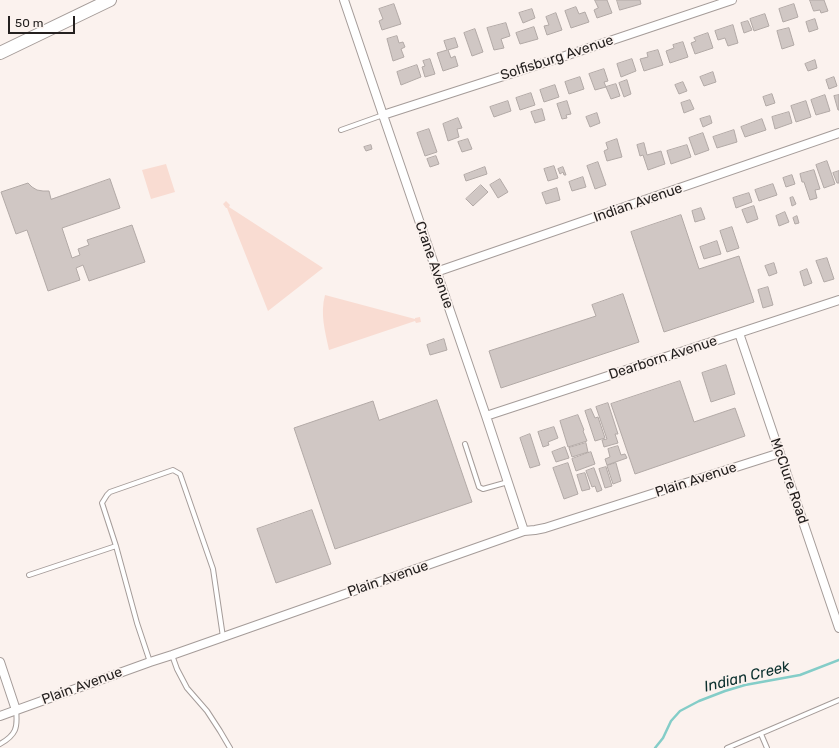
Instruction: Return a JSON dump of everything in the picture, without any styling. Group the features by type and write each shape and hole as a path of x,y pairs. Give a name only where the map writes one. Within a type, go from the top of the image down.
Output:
{"street":[{"path":"0,53 110,0"},
{"name":"Crane Avenue","path":"344,0 524,531"},
{"name":"Solfisburg Avenue","path":"382,115 732,0"},
{"name":"Indian Avenue","path":"436,272 839,133"},
{"name":"Dearborn Avenue","path":"486,416 839,300"},
{"name":"McClure Road","path":"739,333 839,628"},
{"name":"Plain Avenue","path":"0,716 524,531 545,528 780,453"},
{"path":"0,662 16,710"}],"lane":[{"path":"341,130 382,115"},
{"path":"465,444 479,488 483,489 508,482"},
{"path":"150,662 102,503 110,492 173,470 180,474 214,569 223,637"},
{"path":"29,575 116,546"},
{"path":"172,655 177,669 187,688 207,711 230,748"},
{"path":"727,748 839,700"},
{"path":"0,744 8,739 15,731 17,723 16,710"},
{"path":"761,734 767,748"}],"shaded area":[{"path":"166,164 175,192 151,199 142,170"},
{"path":"226,201 230,205 229,207 323,268 268,311 227,208 223,204"},
{"path":"325,295 415,319 420,317 421,322 416,323 415,321 329,350 323,316"}],"building":[{"path":"595,0 607,0 612,13 597,18 594,10 598,8"},
{"path":"617,0 640,0 641,4 620,10"},
{"path":"810,0 824,0 828,11 821,13 820,10 814,11"},
{"path":"394,4 401,24 382,30 379,21 383,19 379,9"},
{"path":"794,4 798,17 783,22 779,9"},
{"path":"576,7 579,14 585,12 589,22 571,28 565,11"},
{"path":"532,9 535,18 523,23 519,13"},
{"path":"556,13 562,30 547,35 544,26 549,25 546,17"},
{"path":"765,14 769,26 754,31 750,19"},
{"path":"815,19 818,29 809,32 806,22"},
{"path":"748,21 752,30 744,33 741,23"},
{"path":"506,23 510,36 501,39 504,48 494,50 487,28"},
{"path":"733,25 738,43 728,46 725,38 718,40 715,31"},
{"path":"534,27 538,39 520,44 516,33"},
{"path":"789,28 794,45 782,49 777,31"},
{"path":"475,29 483,52 472,56 464,33"},
{"path":"708,33 713,48 695,54 691,43 696,41 694,38"},
{"path":"397,36 399,43 403,42 405,47 401,49 404,57 393,61 387,39"},
{"path":"455,38 458,47 448,50 451,58 455,56 458,66 443,71 437,53 447,50 444,41"},
{"path":"683,42 688,57 670,63 666,51 674,48 673,45"},
{"path":"658,50 663,65 644,71 640,59 648,57 647,53"},
{"path":"430,59 435,74 425,77 422,67 425,66 423,61"},
{"path":"632,59 636,71 621,77 617,64"},
{"path":"815,60 817,68 808,71 805,64"},
{"path":"417,65 421,77 401,85 397,72"},
{"path":"604,69 608,81 604,82 606,87 595,90 589,74"},
{"path":"713,72 716,82 704,86 700,77"},
{"path":"580,77 584,89 569,94 565,82"},
{"path":"834,77 837,86 829,89 826,80"},
{"path":"627,80 631,94 624,97 619,83"},
{"path":"683,82 687,91 679,94 675,85"},
{"path":"616,84 620,96 611,99 606,87"},
{"path":"555,85 559,97 544,102 540,90"},
{"path":"531,93 535,105 520,110 516,98"},
{"path":"772,94 775,103 766,106 763,97"},
{"path":"825,95 830,111 816,115 811,100"},
{"path":"839,95 839,110 838,110 834,96"},
{"path":"690,100 694,109 684,113 681,103"},
{"path":"508,101 511,111 494,117 490,107"},
{"path":"567,101 571,114 566,115 567,118 562,119 557,104"},
{"path":"806,101 811,117 796,122 791,106"},
{"path":"542,109 545,120 535,123 531,112"},
{"path":"789,112 792,123 775,129 772,117"},
{"path":"597,113 600,123 590,127 586,117"},
{"path":"710,116 712,123 703,127 700,119"},
{"path":"458,118 462,128 457,129 459,137 448,141 443,124"},
{"path":"762,119 766,130 745,137 741,127"},
{"path":"429,129 437,152 425,156 417,133"},
{"path":"734,130 737,142 717,148 713,137"},
{"path":"703,133 709,150 695,155 689,138"},
{"path":"468,139 472,149 462,152 458,142"},
{"path":"617,139 622,157 607,161 604,151 608,149 606,143"},
{"path":"644,143 647,155 661,151 665,164 648,170 643,155 640,156 637,145"},
{"path":"371,145 372,149 366,151 364,147"},
{"path":"687,145 691,157 671,164 667,151"},
{"path":"436,156 439,164 430,167 427,159"},
{"path":"827,161 835,184 824,188 816,165"},
{"path":"598,162 606,185 595,189 587,166"},
{"path":"554,166 558,178 548,181 544,169"},
{"path":"485,167 487,174 466,181 464,175"},
{"path":"563,167 566,175 564,175 563,172 560,174 558,169"},
{"path":"814,170 820,189 815,190 817,198 810,200 800,174"},
{"path":"839,171 839,183 837,183 833,173"},
{"path":"792,175 795,184 786,187 783,178"},
{"path":"583,177 586,187 572,191 569,182"},
{"path":"110,179 120,208 62,228 72,258 80,255 78,249 89,245 87,240 132,225 145,262 89,281 83,265 76,268 80,280 48,291 27,230 16,234 1,192 28,183 37,190 49,191 51,199"},
{"path":"500,179 508,192 498,198 490,185"},
{"path":"773,184 777,195 759,201 755,190"},
{"path":"481,185 488,192 473,206 466,199"},
{"path":"557,188 560,200 546,204 542,193"},
{"path":"749,193 752,202 736,208 733,198"},
{"path":"793,197 796,204 792,206 790,198"},
{"path":"754,206 758,219 747,223 742,210"},
{"path":"701,208 705,219 695,222 692,211"},
{"path":"785,212 789,222 779,226 776,216"},
{"path":"681,215 699,269 739,256 754,302 664,332 631,232"},
{"path":"797,216 799,223 795,224 793,218"},
{"path":"732,227 739,248 727,252 720,231"},
{"path":"717,241 721,254 704,259 700,247"},
{"path":"827,258 834,279 824,282 816,261"},
{"path":"774,263 777,273 769,276 765,266"},
{"path":"807,269 812,283 804,286 800,272"},
{"path":"768,287 773,305 763,308 758,290"},
{"path":"623,294 639,342 501,388 489,351 596,316 592,305"},
{"path":"444,339 447,350 430,355 427,345"},
{"path":"726,365 735,394 711,402 702,373"},
{"path":"680,381 694,422 735,408 745,436 635,474 611,404"},
{"path":"437,400 472,502 335,549 294,428 373,401 379,420"},
{"path":"608,403 618,434 615,434 618,443 604,447 602,440 607,439 596,407"},
{"path":"591,409 595,418 598,417 605,438 595,441 585,411"},
{"path":"578,415 587,441 568,447 560,421"},
{"path":"554,427 558,438 548,442 549,445 543,447 538,432"},
{"path":"530,434 540,465 530,468 520,438"},
{"path":"586,443 588,452 572,457 569,448"},
{"path":"618,446 621,455 625,454 627,458 607,465 605,459 610,457 608,449"},
{"path":"565,447 569,458 556,462 552,452"},
{"path":"591,452 595,464 576,471 572,459"},
{"path":"568,463 578,494 564,499 553,468"},
{"path":"616,463 621,481 613,484 607,466"},
{"path":"606,467 612,486 605,488 599,469"},
{"path":"594,468 602,490 597,492 595,486 592,487 586,471"},
{"path":"585,473 590,489 582,491 577,475"},
{"path":"312,510 331,564 276,583 257,529"}],"waterway":[{"name":"Indian Creek","path":"655,748 663,738 671,721 680,711 699,701 745,685 800,675 839,660"}]}
